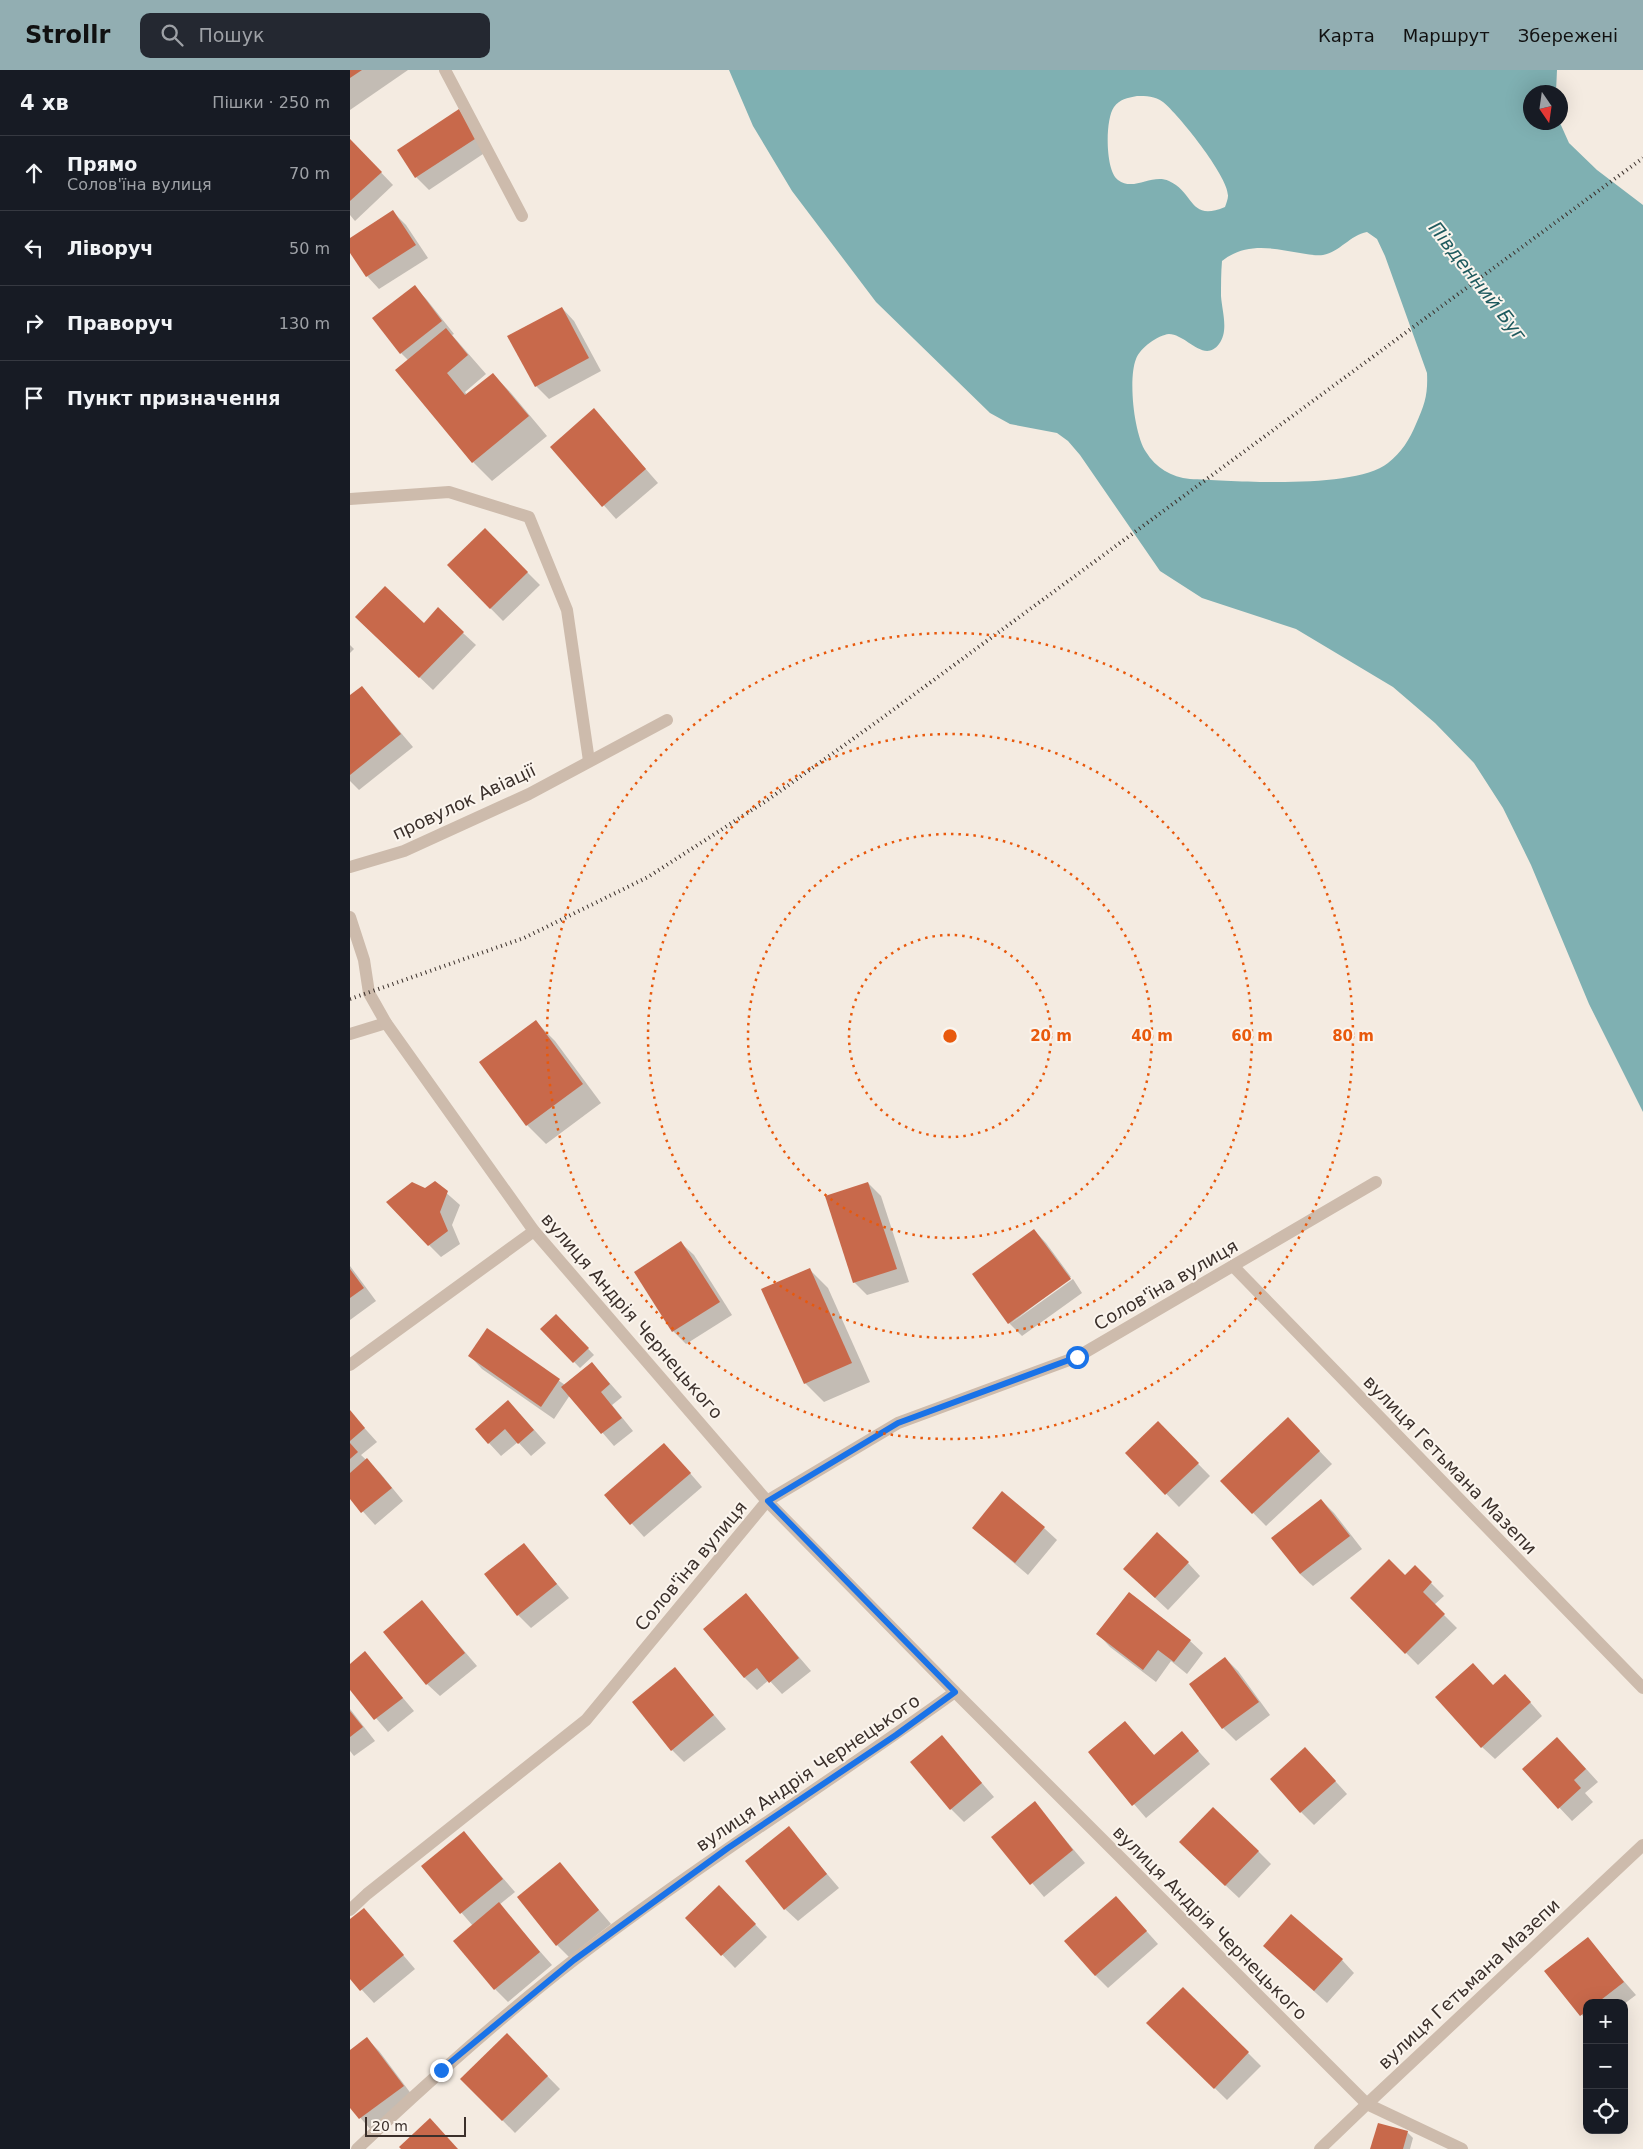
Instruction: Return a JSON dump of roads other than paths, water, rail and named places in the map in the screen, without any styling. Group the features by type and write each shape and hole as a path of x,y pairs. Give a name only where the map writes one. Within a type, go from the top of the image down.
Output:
{"street":[{"path":"445,70 522,216"},
{"path":"350,499 449,492 529,517 567,610 589,761"},
{"name":"провулок Авіації","path":"350,867 404,851 529,794 667,720"},
{"name":"вулиця Андрія Чернецького","path":"350,917 364,960 369,993 386,1023 534,1231 768,1501 955,1692 1367,2104 1462,2149"},
{"path":"350,1034 386,1023"},
{"name":"Солов'їна вулиця","path":"350,1910 367,1894 586,1720 768,1501 898,1423 1077,1357 1376,1182"},
{"path":"350,1364 534,1231"},
{"name":"вулиця Гетьмана Мазепи","path":"1233,1266 1643,1688"},
{"name":"вулиця Андрія Чернецького","path":"357,2149 441,2070 574,1960 728,1848 896,1735 955,1692"},
{"name":"вулиця Гетьмана Мазепи","path":"1320,2149 1643,1845"}],"water":[{"name":"Південний Буг","path":"729,70 1557,70 1556,85 1523,85 1523,130 1563,130 1569,143 1597,170 1643,205 1643,1112 1589,1004 1531,865 1503,808 1474,763 1435,723 1393,687 1296,629 1202,598 1160,571 1080,455 1068,441 1057,433 1010,424 990,413 876,302 792,191 753,126","holes":["1154,97 1163,102 1202,146 1226,187 1228,196 1225,207 1213,211 1198,209 1184,192 1163,179 1130,184 1118,180 1114,175 1108,145 1111,113 1119,102 1127,98","1367,232 1377,239 1385,256 1427,373 1427,387 1422,411 1411,435 1397,455 1388,463 1372,472 1349,477 1293,482 1190,479 1170,474 1154,463 1142,444 1135,420 1132,379 1136,359 1141,351 1150,343 1169,334 1182,338 1201,350 1207,351 1219,344 1224,333 1221,296 1222,261 1240,251 1259,248 1323,255 1335,251 1355,236"]}],"railway":[{"path":"350,999 524,938 648,877 769,799 878,721 1643,158"}]}
